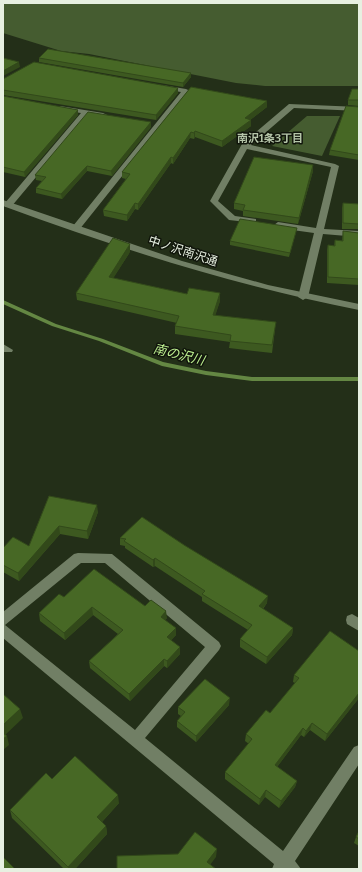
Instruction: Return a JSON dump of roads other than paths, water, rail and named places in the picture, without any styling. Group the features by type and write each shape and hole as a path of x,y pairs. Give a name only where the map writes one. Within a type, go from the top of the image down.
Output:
{"street":[{"path":"76,228 155,124 186,91 156,85"},
{"path":"359,109 292,106 245,146 214,201 232,218 319,231 359,234"},
{"path":"56,107 108,116"},
{"path":"5,204 86,112"},
{"path":"245,146 335,166 303,297"},
{"name":"中ノ沢南沢通","path":"5,204 207,272 303,297 359,307"},
{"path":"3,620 78,558 108,558 214,646 136,739"},
{"path":"3,630 136,739 286,867 359,752"}],"waterway":[{"name":"南の沢川","path":"3,302 54,325 101,340 162,364 206,373 252,379 359,379"}],"district":[{"name":"南沢1条3丁目","path":"270,138"}]}
